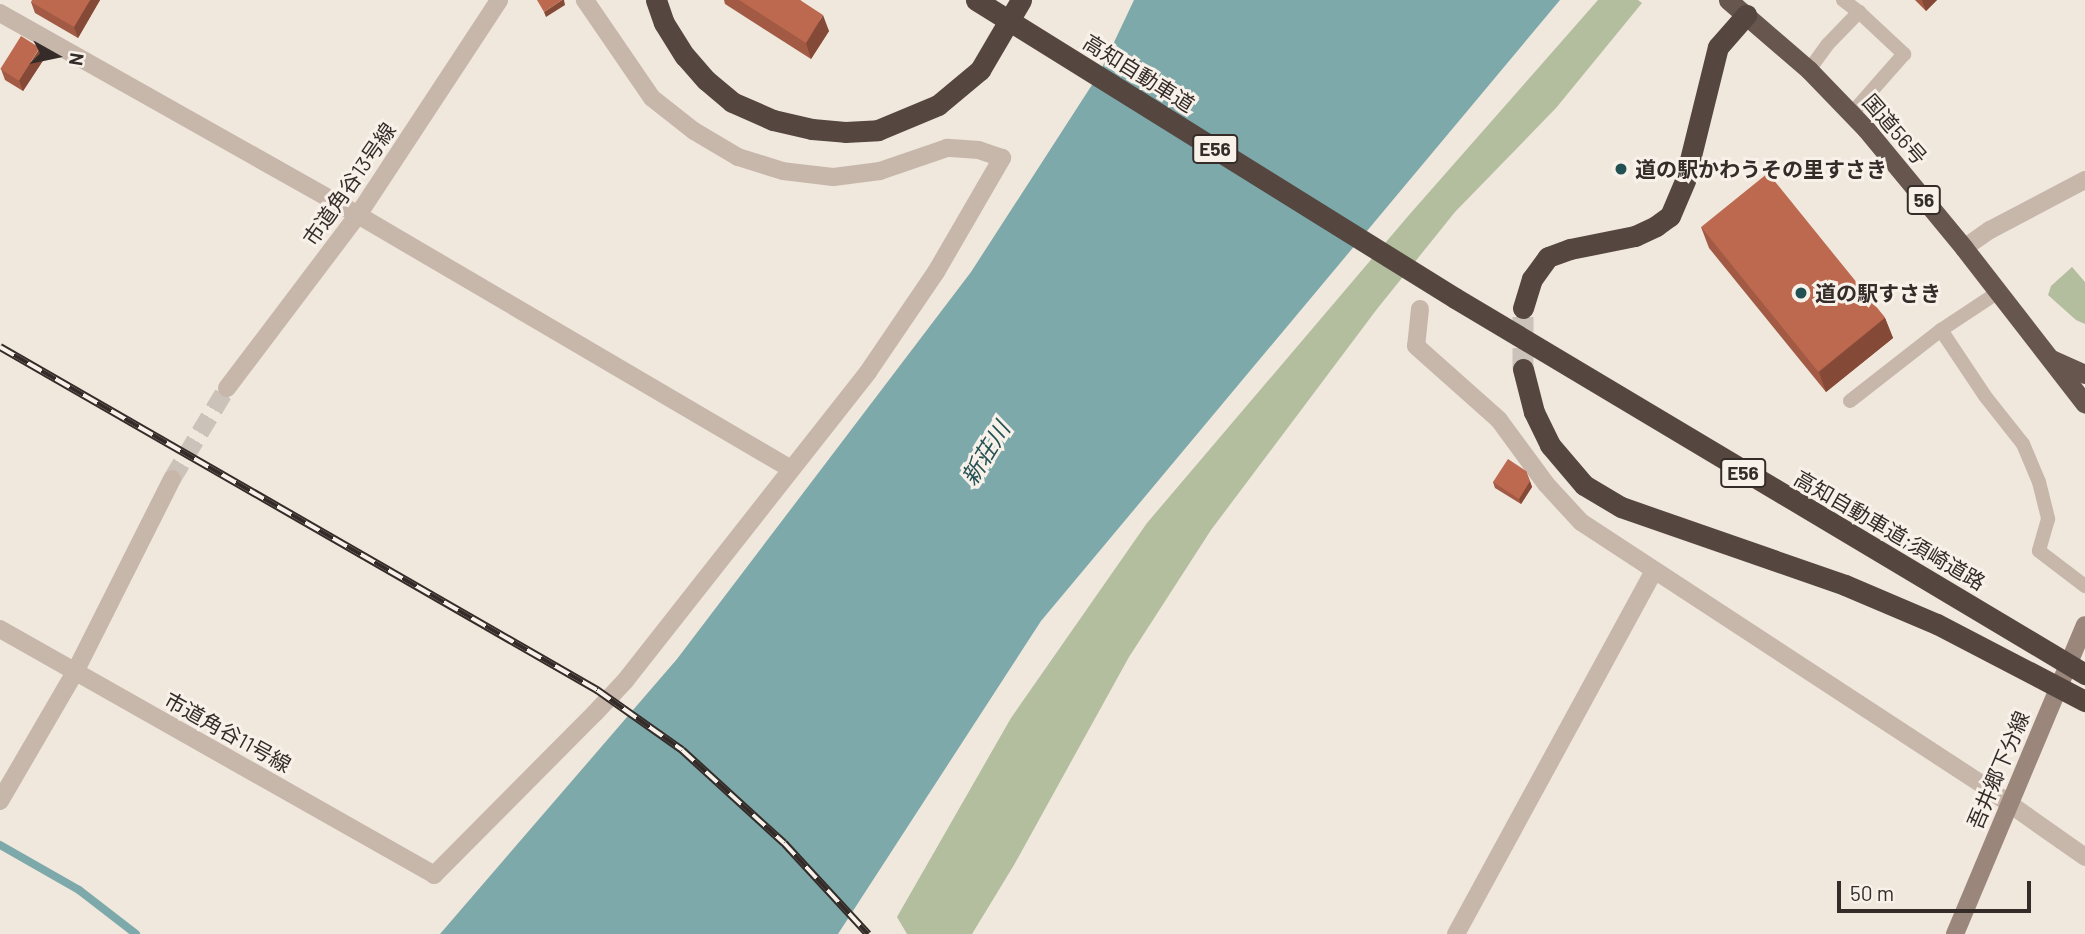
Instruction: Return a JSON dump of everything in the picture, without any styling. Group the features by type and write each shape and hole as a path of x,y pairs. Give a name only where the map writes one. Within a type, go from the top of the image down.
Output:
{"highway":[{"path":"656,0 664,23 685,56 706,80 732,102 773,120 812,129 845,132 878,130 938,105 980,70 1021,0"},
{"name":"高知自動車道","path":"976,0 1455,298"},
{"path":"1523,308 1532,279 1548,257 1570,249 1635,236 1670,216 1685,180 1718,47 1739,9"},
{"name":"国道56号","path":"1739,9 1809,70 1852,113 1964,248 2085,404"},
{"name":"高知自動車道;須崎道路","path":"1455,298 1732,467 2085,674"},
{"path":"2048,358 2085,374"},
{"path":"1523,369 1534,412 1550,445 1584,485 1612,502 1845,585 1937,624 2085,701"}],"main road":[{"name":"吾井郷下分線","path":"1955,934 2085,625"}],"street":[{"name":"市道角谷13号線","path":"227,388 358,215 499,0"},
{"path":"0,13 358,215 791,469 868,372 936,272 1002,158 979,149 947,148 880,171 833,177 783,171 738,157 694,131 652,98 585,0"},
{"path":"1964,248 1990,230 2085,180"},
{"path":"1420,309 1416,346 1499,421 1546,484 1581,522 2085,857"},
{"name":"市道角谷11号線","path":"0,629 434,874 625,681 791,469"},
{"path":"0,801 75,672 173,479"},
{"path":"1456,934 1654,571"}],"lane":[{"path":"1843,0 1904,54 1852,113"},
{"path":"1809,70 1828,44 1859,12"},
{"path":"1850,401 1941,330 1997,293"},
{"path":"1941,330 2023,444 2039,482 2048,519 2039,551 2085,586"}],"green space":[{"path":"1598,0 1638,0 1642,3 1556,108 1455,212 1377,309 1211,530 1129,657 1014,865 972,934 907,934 897,917 1011,718 1147,523 1409,215"},
{"path":"2072,267 2085,282 2085,324 2076,320 2048,295 2051,286"}],"water":[{"name":"新荘川","path":"1134,0 1560,0 1041,621 838,934 440,934 677,659 971,272 1099,74"}],"building":[{"path":"90,0 74,27 31,2"},
{"path":"537,0 562,0 544,12"},
{"path":"739,0 800,0 823,15 806,43"},
{"path":"21,36 40,48 19,81 0,69"},
{"name":"道の駅すさき","path":"1768,173 1885,318 1818,372 1701,227"},
{"path":"1508,459 1526,471 1530,481 1519,499 1493,482"}],"waterway":[{"path":"0,845 79,890 136,934"}],"tunnel":[{"path":"1523,308 1523,369"},
{"path":"172,479 227,388"}],"railway":[{"path":"0,347 597,690 682,750 784,843 868,934"}],"place":[{"name":"道の駅かわうその里すさき","path":"1621,169"},
{"name":"道の駅すさき","path":"1801,293"}]}
